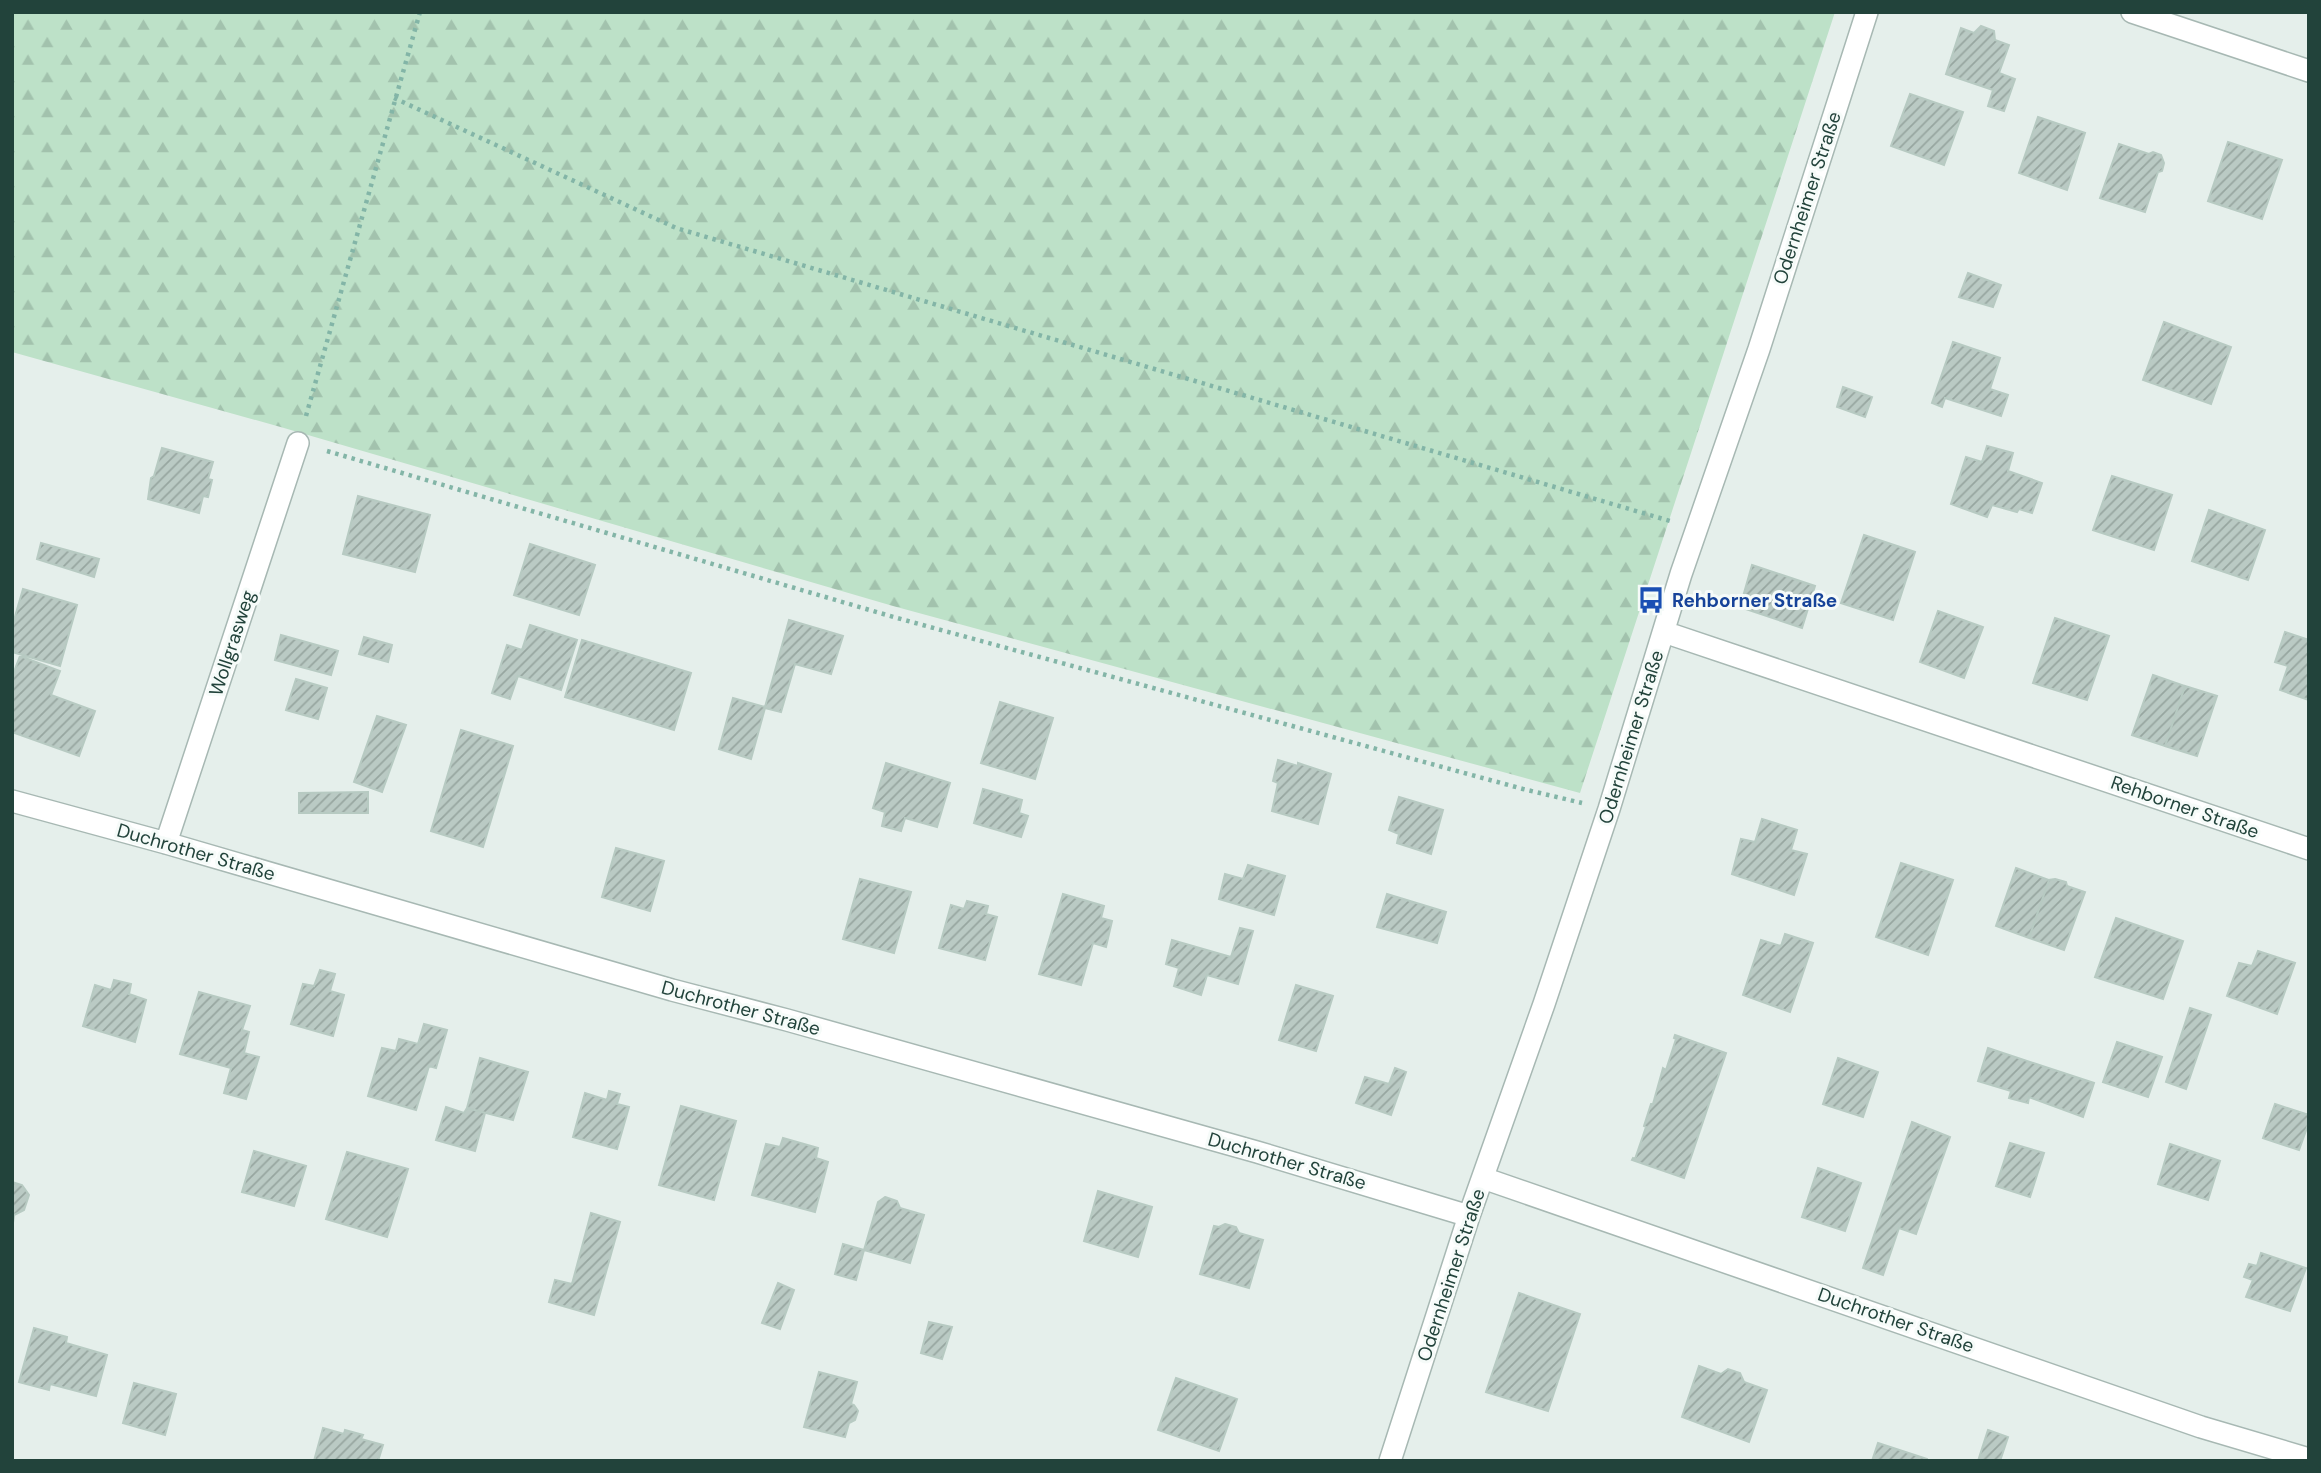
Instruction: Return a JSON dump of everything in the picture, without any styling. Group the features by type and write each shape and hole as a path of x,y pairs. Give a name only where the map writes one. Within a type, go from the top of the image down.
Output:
{"street":[{"name":"Odernheimer Straße","path":"1390,1461 1469,1216 1609,809 1681,574 1759,349 1867,12"},
{"path":"2132,12 2309,71"},
{"name":"Wollgrasweg","path":"166,843 298,443"},
{"name":"Rehborner Straße","path":"1664,632 2309,849"},
{"name":"Duchrother Straße","path":"12,801 672,990 1257,1152 1469,1216"},
{"name":"Duchrother Straße","path":"1483,1178 2201,1427 2309,1459"}],"path":[{"path":"420,12 298,443 897,618 1523,789 1609,809"},
{"path":"394,98 676,228 1674,523"}],"green space":[{"path":"12,12 1835,12 1580,793 893,606 284,428 12,352"}],"building":[{"path":"1981,26 1994,31 1995,40 2009,45 1999,73 2015,79 2004,111 1988,106 1993,90 1946,74 1961,28 1974,33"},
{"path":"1910,94 1963,112 1944,165 1891,146"},
{"path":"2038,117 2085,133 2067,190 2019,173"},
{"path":"2228,142 2282,160 2262,219 2208,201"},
{"path":"2119,144 2161,155 2164,163 2162,171 2158,172 2145,212 2100,198"},
{"path":"1968,273 2001,285 1993,307 1959,297"},
{"path":"2164,322 2231,347 2211,404 2143,380"},
{"path":"1953,342 2000,358 1990,389 2008,395 2001,416 1945,398 1942,407 1932,403"},
{"path":"1843,387 1872,397 1865,417 1837,407"},
{"path":"1987,446 2013,453 2008,471 2042,483 2032,513 1992,505 1987,517 1951,504 1966,457 1982,462"},
{"path":"162,448 213,462 208,479 212,480 208,497 203,496 199,513 148,499 151,478 154,476"},
{"path":"2112,476 2172,495 2154,550 2093,530"},
{"path":"358,496 430,515 415,572 343,554"},
{"path":"2209,510 2265,530 2248,580 2192,561"},
{"path":"1864,535 1915,552 1893,620 1841,603"},
{"path":"41,543 99,559 94,577 37,559"},
{"path":"530,544 595,565 579,615 514,595"},
{"path":"1752,565 1815,586 1802,628 1740,607"},
{"path":"23,589 77,605 60,666 12,652 12,627"},
{"path":"1938,611 1983,627 1964,678 1920,662"},
{"path":"2055,618 2109,636 2087,700 2033,683"},
{"path":"789,620 843,636 831,674 795,664 781,712 765,708 751,759 719,749 733,698 765,707"},
{"path":"530,625 577,640 561,690 518,676 510,699 492,693 507,645 522,650"},
{"path":"2285,632 2309,640 2309,700 2280,690 2288,666 2275,662"},
{"path":"281,635 338,651 331,675 275,660"},
{"path":"364,637 392,645 388,662 359,654"},
{"path":"582,640 691,673 674,730 565,697"},
{"path":"20,656 60,671 51,695 95,711 79,756 12,732 12,677"},
{"path":"2153,675 2185,686 2165,746 2132,735"},
{"path":"296,679 327,688 318,719 286,710"},
{"path":"2185,686 2217,696 2197,756 2165,746"},
{"path":"1000,702 1053,718 1035,779 981,763"},
{"path":"377,716 406,725 382,792 354,782"},
{"path":"461,730 513,746 483,847 431,831"},
{"path":"1278,760 1298,766 1298,763 1331,774 1318,824 1272,811 1278,783 1273,781"},
{"path":"886,763 950,783 937,827 905,818 901,831 882,826 885,812 873,808"},
{"path":"983,789 1022,800 1019,813 1028,816 1021,837 974,823"},
{"path":"368,792 368,813 299,813 299,793"},
{"path":"1399,797 1443,810 1431,854 1397,843 1399,834 1389,830"},
{"path":"1762,819 1797,830 1791,850 1807,854 1794,895 1732,874 1741,839 1755,842"},
{"path":"616,848 664,861 650,911 602,897"},
{"path":"1901,863 1953,880 1928,955 1876,937"},
{"path":"1248,865 1285,876 1274,915 1219,899 1225,874 1243,879"},
{"path":"2016,868 2049,880 2029,938 1996,926"},
{"path":"860,879 911,892 894,953 843,939"},
{"path":"2055,879 2085,892 2064,950 2029,938 2049,880"},
{"path":"1063,894 1104,906 1101,918 1112,921 1106,947 1093,943 1081,985 1039,974"},
{"path":"1387,894 1446,912 1437,943 1377,927"},
{"path":"967,901 988,906 986,914 997,917 985,960 939,948 951,905 964,909"},
{"path":"2116,918 2183,941 2163,999 2095,977"},
{"path":"1240,928 1253,931 1238,984 1207,975 1201,995 1174,986 1179,968 1166,964 1172,940 1231,957"},
{"path":"1785,934 1813,943 1790,1012 1743,995 1761,940 1781,946"},
{"path":"2258,951 2295,963 2277,1014 2227,996 2239,963 2252,966"},
{"path":"320,970 335,974 330,991 344,995 333,1036 291,1024 303,984 314,986"},
{"path":"114,980 131,984 129,994 146,1000 135,1042 83,1026 95,985 111,990"},
{"path":"1296,985 1333,996 1316,1051 1279,1040"},
{"path":"199,992 250,1006 242,1030 249,1032 244,1053 259,1057 246,1099 224,1093 231,1068 180,1054"},
{"path":"2190,1008 2211,1015 2186,1089 2166,1082"},
{"path":"424,1024 447,1030 436,1068 429,1066 416,1110 368,1096 382,1048 396,1051 399,1039 418,1044"},
{"path":"1675,1035 1726,1053 1684,1178 1632,1160 1635,1159 1646,1127 1644,1126 1663,1068 1666,1070"},
{"path":"2117,1042 2162,1057 2148,1097 2103,1082"},
{"path":"1988,1048 2094,1083 2083,1117 2029,1097 2028,1103 2009,1098 2011,1091 1978,1081"},
{"path":"480,1058 528,1072 513,1120 467,1108"},
{"path":"1838,1058 1878,1072 1863,1117 1823,1104"},
{"path":"1395,1068 1406,1072 1391,1115 1356,1103 1365,1077 1389,1084"},
{"path":"609,1091 620,1094 617,1104 629,1107 617,1149 573,1137 585,1093 607,1100"},
{"path":"2275,1104 2309,1115 2299,1150 2263,1138"},
{"path":"681,1106 736,1121 714,1200 659,1185"},
{"path":"446,1107 464,1113 467,1108 485,1113 475,1151 436,1140"},
{"path":"1912,1122 1950,1137 1916,1234 1899,1228 1883,1275 1863,1268"},
{"path":"783,1138 818,1148 816,1158 828,1162 815,1212 752,1195 766,1144 780,1147"},
{"path":"2010,1143 2044,1153 2030,1197 1996,1186"},
{"path":"2170,1144 2220,1161 2208,1200 2158,1184"},
{"path":"254,1151 306,1166 294,1206 242,1192"},
{"path":"347,1152 408,1169 387,1237 326,1219"},
{"path":"1818,1168 1861,1183 1845,1231 1802,1217"},
{"path":"12,1182 22,1185 29,1195 24,1210 14,1215 13,1223"},
{"path":"1098,1191 1152,1207 1138,1257 1084,1241"},
{"path":"885,1197 897,1201 900,1208 924,1215 910,1263 864,1250 878,1202"},
{"path":"591,1213 620,1222 594,1315 549,1302 555,1280 572,1284"},
{"path":"1225,1224 1236,1227 1239,1233 1263,1240 1249,1288 1200,1274 1214,1226"},
{"path":"843,1244 864,1250 856,1280 835,1274"},
{"path":"2261,1253 2306,1268 2290,1311 2246,1297 2253,1280 2244,1277 2249,1264 2257,1266"},
{"path":"778,1283 794,1290 780,1329 762,1323"},
{"path":"1519,1293 1580,1314 1548,1411 1486,1392"},
{"path":"929,1322 952,1327 942,1359 921,1353"},
{"path":"34,1328 67,1337 66,1343 107,1355 96,1396 50,1384 49,1390 19,1382"},
{"path":"1699,1366 1721,1374 1728,1369 1740,1373 1744,1382 1767,1390 1749,1442 1682,1417"},
{"path":"819,1372 857,1382 851,1404 858,1411 855,1420 849,1423 845,1437 804,1427"},
{"path":"1176,1378 1237,1399 1219,1451 1158,1430"},
{"path":"134,1383 176,1394 165,1435 123,1423"},
{"path":"323,1428 344,1434 345,1430 363,1435 361,1439 383,1445 378,1461 314,1461"},
{"path":"1988,1430 2008,1437 2000,1461 1978,1461"},
{"path":"1878,1443 1927,1459 1927,1461 1872,1461"}],"place":[{"name":"Rehborner Straße","path":"1651,600"}]}
